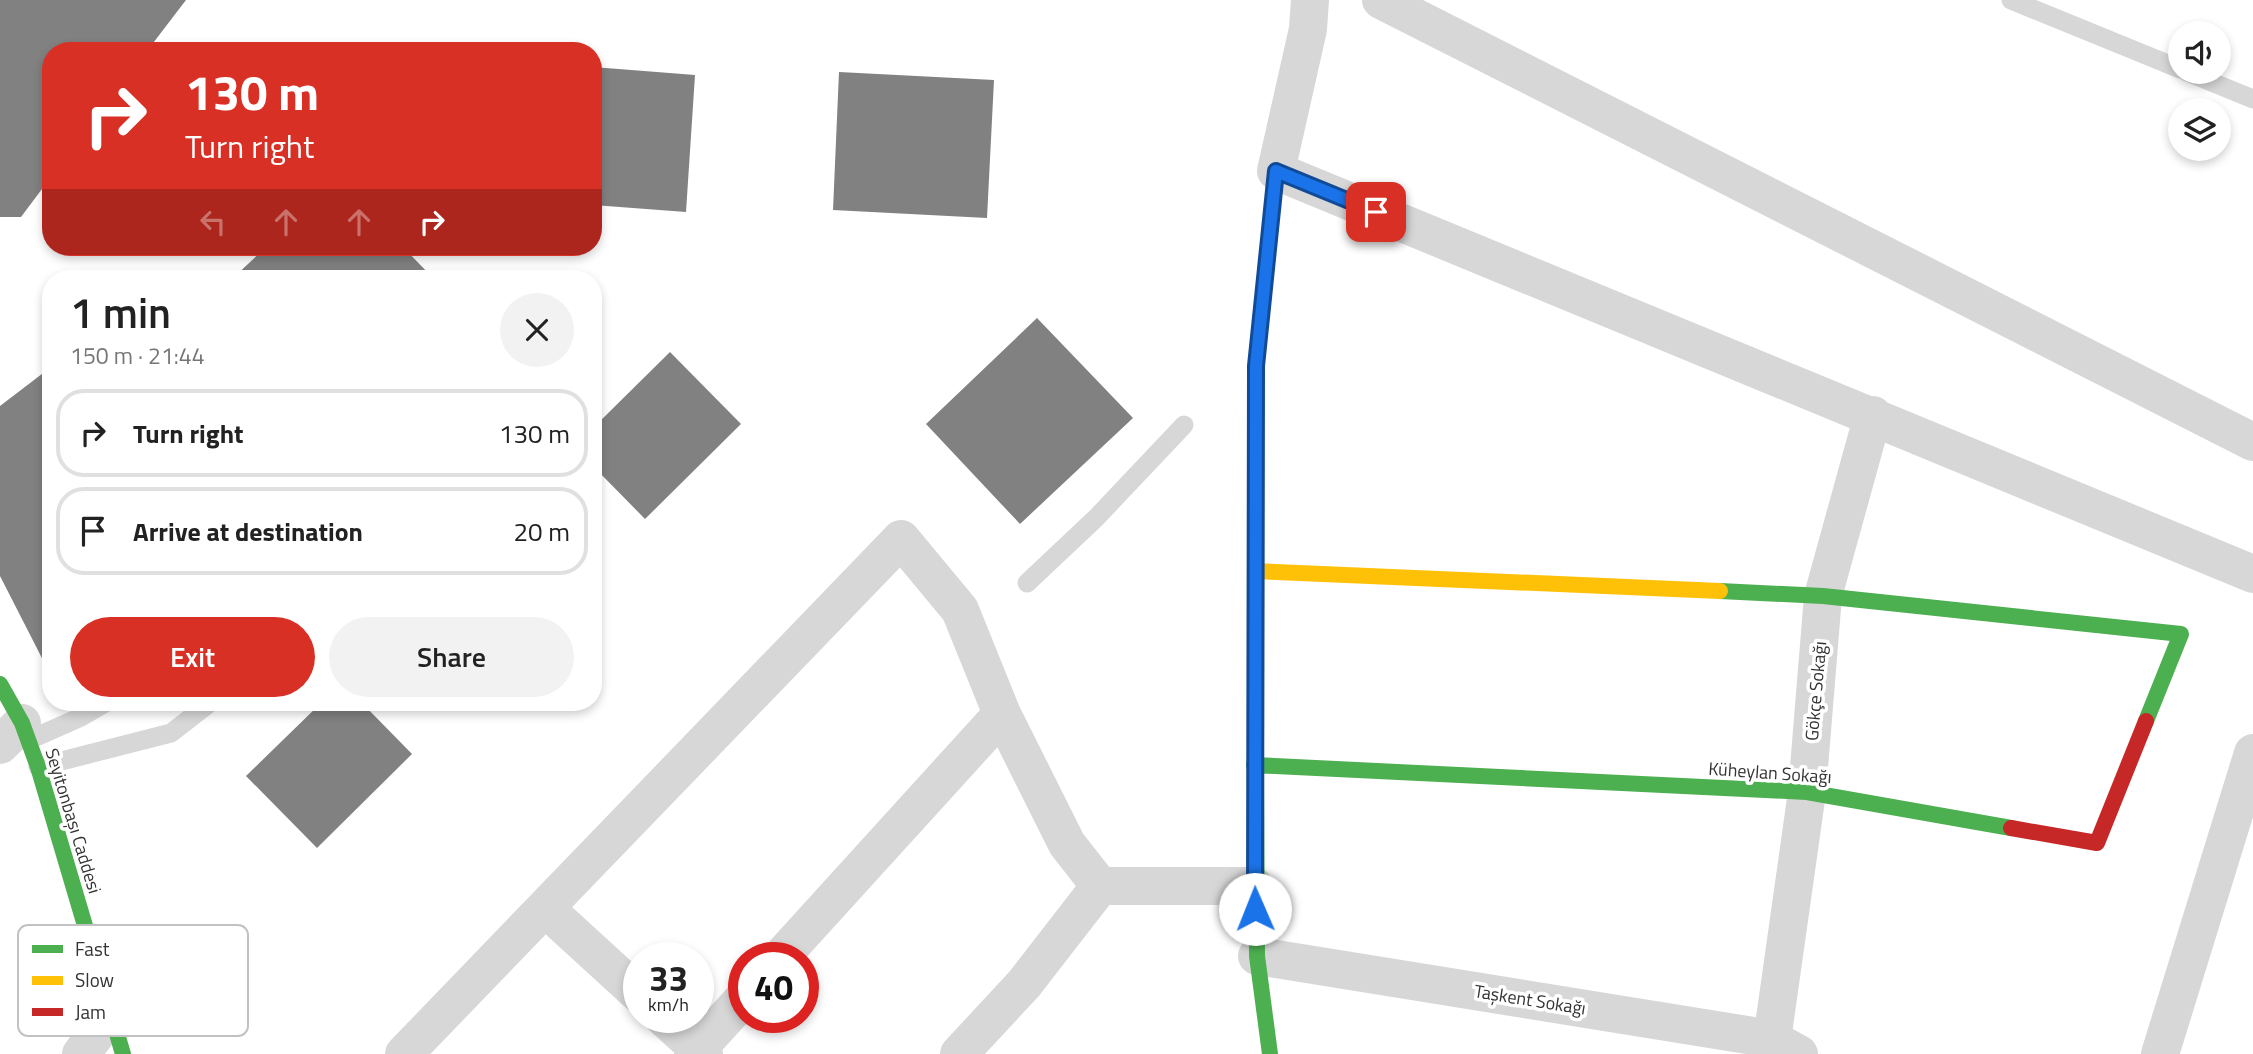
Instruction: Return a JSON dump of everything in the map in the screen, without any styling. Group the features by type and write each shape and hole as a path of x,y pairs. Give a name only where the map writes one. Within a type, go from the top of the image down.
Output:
{"street":[{"path":"1270,1054 1257,956 1254,886 1256,366 1276,171 1307,29 1310,0"},
{"path":"1381,0 2253,442"},
{"path":"1276,171 1873,415 2253,575"},
{"name":"Gökçe Sokağı","path":"1780,1049 1824,596 1873,415"},
{"path":"404,1054 901,539 960,610 1002,713 1067,844 1100,886"},
{"path":"1255,571 1824,596"},
{"name":"Küheylan Sokağı","path":"1254,765 1807,792 2097,843 2181,634 1824,596"},
{"name":"Seyitonbaşı Caddesi","path":"0,684 17,736 38,767 84,925"},
{"path":"795,942 1002,713"},
{"path":"2160,1054 2253,753"},
{"path":"1100,886 1254,886"},
{"path":"959,1054 1024,984 1100,886"},
{"path":"545,908 623,979"},
{"name":"Taşkent Sokağı","path":"1257,956 1780,1049"},
{"path":"679,1033 698,1052 728,1017"},
{"path":"81,1054 95,1036"},
{"name":"Seyitonbaşı Caddesi","path":"116,1036 122,1054"}],"lane":[{"path":"2011,0 2168,64"},
{"path":"2216,84 2253,99"},
{"path":"1027,583 1097,518 1184,425"},
{"path":"17,736 80,718 92,711"},
{"path":"38,767 171,733 199,711"}],"building":[{"path":"0,0 186,0 154,42 42,42 42,189 21,217 0,217"},
{"path":"602,68 695,75 686,212 602,206"},
{"path":"839,72 994,80 987,218 833,210"},
{"path":"256,256 412,256 425,270 242,270"},
{"path":"1037,318 1133,418 1020,524 926,424"},
{"path":"670,352 741,424 645,519 602,475 602,419"},
{"path":"42,374 42,658 0,576 0,406"},
{"path":"313,711 370,711 412,754 317,848 246,776"}],"traffic: fast":[{"path":"1266,268 1276,171"},
{"path":"1255,562 1257,956 1270,1054"},
{"path":"1720,591 1823,596 2181,634 2146,721"},
{"path":"0,684 22,723 38,767 85,925"},
{"path":"1254,765 1807,792 2011,828"},
{"path":"118,1036 123,1054"}],"traffic: slow":[{"path":"1255,571 1720,591"}],"traffic: jam":[{"path":"1255,562 1256,366 1266,268"},
{"path":"2011,828 2097,843 2146,721"}],"route":[{"path":"1255,909 1256,366 1276,171 1376,212"}]}
